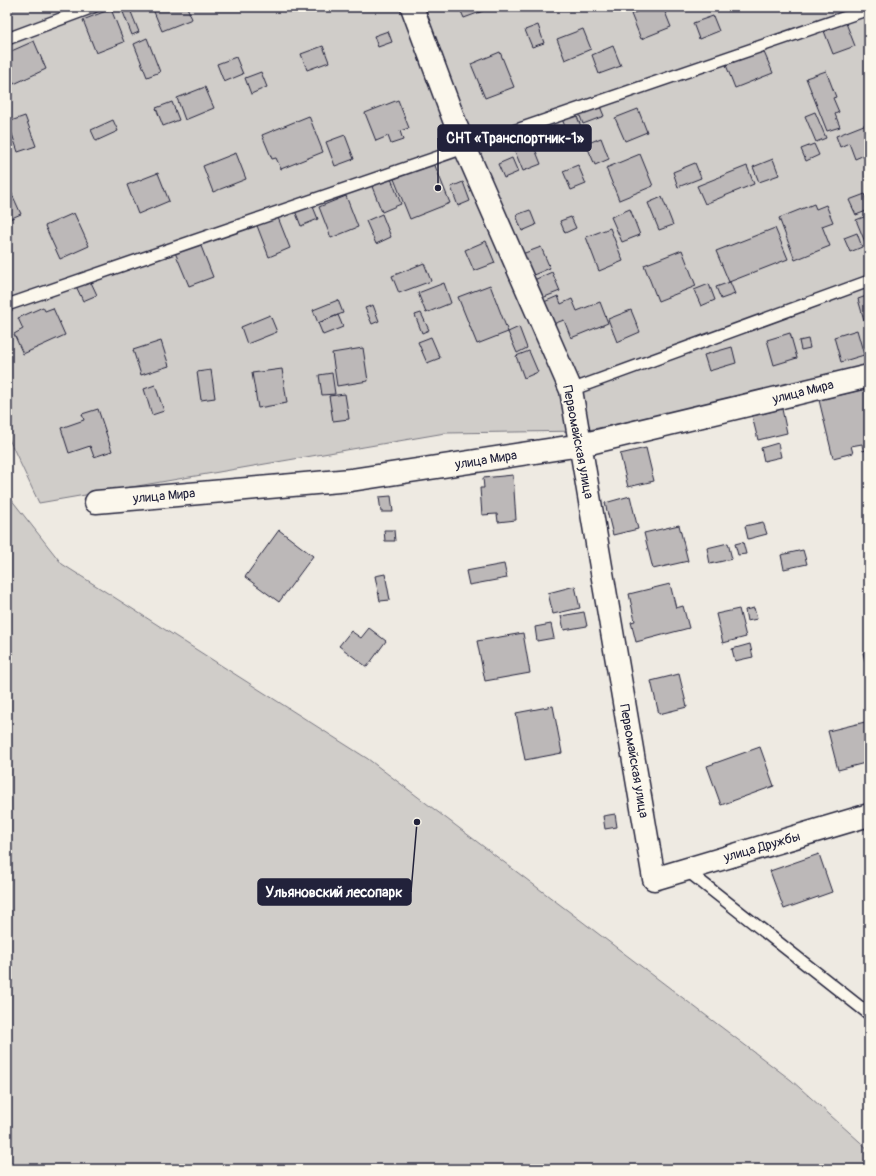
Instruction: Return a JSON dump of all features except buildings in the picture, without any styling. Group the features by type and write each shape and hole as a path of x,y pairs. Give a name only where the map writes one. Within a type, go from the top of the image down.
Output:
{"street":[{"name":"Первомайская улица","path":"412,7 465,148 571,390 654,878"},
{"name":"улица Мира","path":"96,502 352,480 580,445 869,376"},
{"name":"улица Дружбы","path":"654,878 869,815"}],"lane":[{"path":"7,39 93,7"},
{"path":"7,305 869,8"},
{"path":"571,390 869,281"},
{"path":"685,869 869,1014"}],"shaded area":[{"path":"7,7 869,7 869,370 584,431 445,433 39,503 7,435"},
{"path":"7,494 62,564 368,759 791,1080 869,1150 869,1169 7,1169"}],"place":[{"name":"СНТ «Транспортник-1»","path":"438,188"},
{"name":"Ульяновский лесопарк","path":"417,822"}]}
